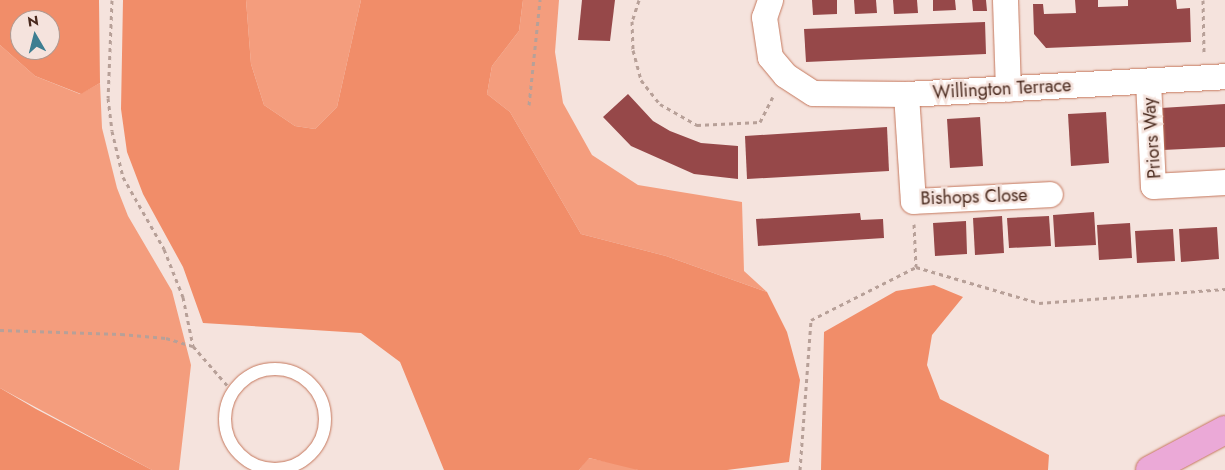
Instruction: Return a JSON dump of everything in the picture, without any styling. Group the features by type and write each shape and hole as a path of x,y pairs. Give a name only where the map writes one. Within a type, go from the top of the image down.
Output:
{"main road":[{"path":"1150,470 1225,430"}],"street":[{"name":"Willington Terrace","path":"770,0 764,17 770,57 785,75 813,93 906,94 1215,77"},
{"path":"1005,0 1008,89"},
{"name":"Priors Way","path":"1148,80 1153,186 1225,182"},
{"name":"Bishops Close","path":"906,94 913,201 1050,194"}],"lane":[{"path":"272,368 298,374 309,381 317,391 326,415 320,441 306,465 271,469 240,454 225,424 233,392 244,379 272,368"}],"path":[{"path":"112,0 108,98 112,131 130,192 164,249 183,297 194,346 233,392"},
{"path":"529,105 540,0"},
{"path":"639,0 632,21 641,80 660,104 697,125 760,122 785,75"},
{"path":"1203,0 1215,77"},
{"path":"913,201 916,267"},
{"path":"800,470 811,320 916,267 1039,303 1225,289"},
{"path":"0,330 121,334 166,338 194,346"}],"shaded area":[{"path":"0,0 99,0 100,83 81,94 35,76 17,60 60,60 60,10 10,10 10,54 0,45"},
{"path":"123,0 246,0 251,64 264,105 295,126 315,129 337,107 361,0 523,0 519,31 492,66 487,94 510,112 581,234 666,256 767,292 787,332 800,380 789,462 727,470 638,470 589,458 579,470 444,470 400,362 361,333 203,323 183,267 143,194 127,152 121,109"},
{"path":"246,0 361,0 337,107 315,129 295,126 264,105 251,64"},
{"path":"523,0 559,0 555,52 563,103 592,155 638,185 742,202 744,271 767,292 666,256 581,234 510,112 487,94 492,66 519,31"},
{"path":"0,45 10,54 10,60 17,60 35,76 80,94 100,83 102,128 117,188 128,216 172,291 191,365 179,470 152,470 0,388"},
{"path":"934,285 963,297 932,335 927,365 940,399 1049,455 1048,470 821,470 824,332 896,291"},
{"path":"0,388 36,409 152,470 0,470"},
{"path":"588,458 629,466 638,470 579,470"}],"building":[{"path":"582,0 615,0 610,41 578,40"},
{"path":"812,0 837,0 837,14 813,15"},
{"path":"854,0 876,0 877,13 855,14"},
{"path":"893,0 917,0 918,13 894,14"},
{"path":"933,0 955,0 956,10 933,11"},
{"path":"972,0 986,0 987,11 973,11"},
{"path":"1075,0 1098,0 1098,7 1128,6 1128,0 1176,0 1177,9 1190,8 1191,42 1046,48 1034,34 1033,4 1043,4 1044,14 1076,13"},
{"path":"985,22 986,54 806,62 804,29"},
{"path":"628,94 653,121 670,131 701,143 738,146 738,179 694,174 631,146 603,117"},
{"path":"1225,104 1225,147 1163,150 1161,108"},
{"path":"1106,112 1109,163 1071,166 1068,114"},
{"path":"980,117 983,166 950,168 947,119"},
{"path":"887,127 889,171 747,179 745,136"},
{"path":"1094,212 1096,245 1055,247 1053,215"},
{"path":"860,213 861,220 883,219 884,238 758,246 756,219"},
{"path":"1002,216 1004,253 975,255 973,218"},
{"path":"1049,216 1051,246 1009,248 1007,218"},
{"path":"966,221 967,254 935,256 933,223"},
{"path":"1130,223 1132,258 1099,260 1097,225"},
{"path":"1217,227 1219,259 1181,262 1179,229"},
{"path":"1173,229 1175,261 1137,263 1135,231"}]}
